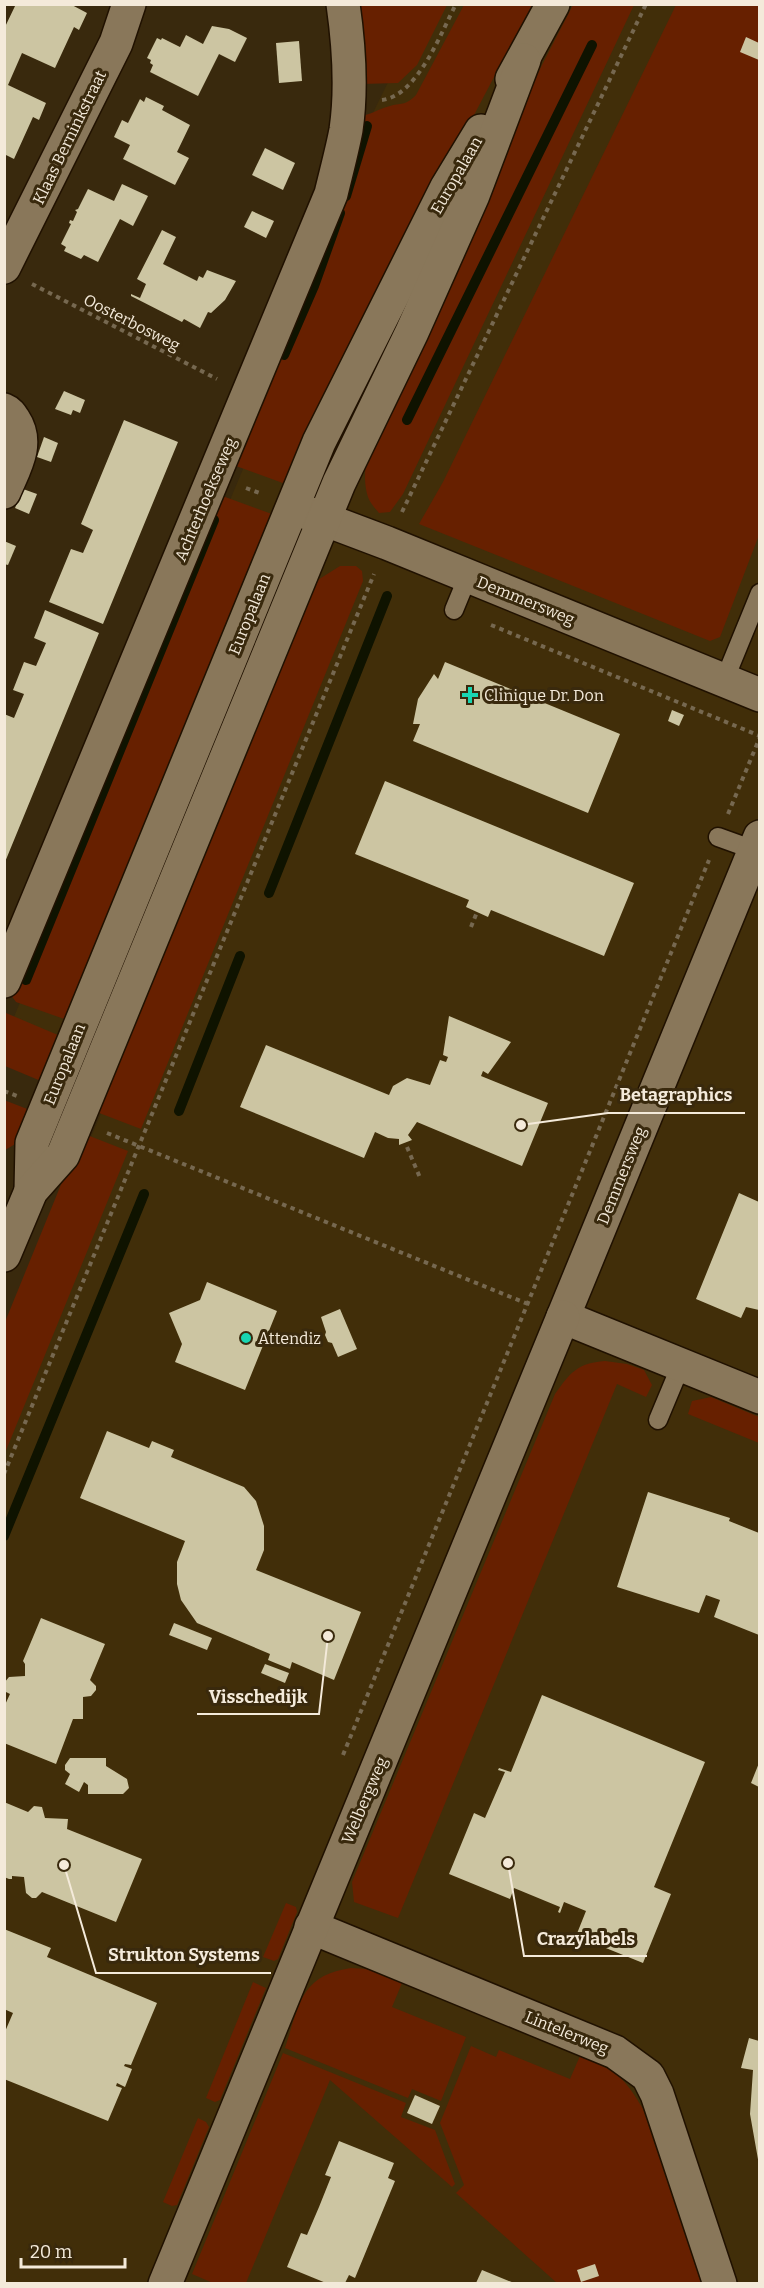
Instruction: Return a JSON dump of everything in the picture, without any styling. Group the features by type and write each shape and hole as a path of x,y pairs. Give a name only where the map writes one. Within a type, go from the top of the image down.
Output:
{"street":[{"name":"Klaas Berninkstraat","path":"15,274 116,43 129,4"},
{"name":"Achterhoekseweg","path":"4,981 331,194 349,103 344,4"},
{"name":"Europalaan","path":"4,1255 18,1185 32,1143 319,442 441,198 524,60 553,4"},
{"name":"Europalaan","path":"18,1185 63,1155 339,483 412,332 473,195 524,60"},
{"path":"4,410 8,411 20,429 21,450 4,492"},
{"name":"Demmersweg","path":"292,507 387,543 759,695"},
{"name":"Demmersweg","path":"562,1317 757,844"},
{"path":"562,1317 759,1397"},
{"name":"Welbergweg","path":"165,2283 562,1317"},
{"name":"Lintelerweg","path":"311,1927 615,2052 648,2076 657,2094 720,2283"}],"lane":[{"path":"454,610 468,576"},
{"path":"724,681 759,593"},
{"path":"718,837 757,844"},
{"path":"658,1420 681,1365"}],"path":[{"path":"349,103 386,99 406,89 431,52 456,4"},
{"path":"4,1474 387,543 646,4"},
{"name":"Oosterbosweg","path":"15,274 248,395"},
{"path":"215,475 292,507"},
{"path":"341,1758 759,737"},
{"path":"471,927 477,912"},
{"path":"4,1091 46,1107"},
{"path":"77,1120 562,1317"},
{"path":"407,1147 421,1180"}],"shaded area":[{"path":"352,5 447,5 417,65 398,83 361,84"},
{"path":"426,5 759,5 759,2283 5,2284 5,1342 121,1066 11,1024 353,206 369,121"},
{"path":"464,5 532,5 436,187 291,486 236,466 234,456 358,117 407,102 416,95"},
{"path":"573,5 634,5 403,494 390,512 379,513 369,499 365,481 373,433 541,67"},
{"path":"676,5 759,5 759,535 720,637 710,641 419,524 443,482"},
{"path":"217,494 280,517 70,1021 16,1002 11,995"},
{"path":"340,566 356,566 362,571 363,581 141,1129 94,1111 313,583"},
{"path":"4,1014 65,1038 48,1084 5,1066"},
{"path":"4,1100 35,1112 17,1143 5,1150"},
{"path":"82,1133 128,1151 5,1453 5,1322"},
{"path":"605,1361 627,1364 644,1370 652,1385 646,1397 617,1384 398,1918 354,1902 352,1882 555,1394 575,1370 587,1364"},
{"path":"711,1397 759,1417 759,1443 688,1414 692,1401"},
{"path":"286,1903 296,1907 297,1912 278,1959 274,1961 263,1957"},
{"path":"351,1968 367,1969 402,1983 392,2007 466,2037 441,2101 412,2089 408,2098 285,2048 299,2006 311,1985 334,1972"},
{"path":"253,1982 266,1988 220,2100 215,2102 206,2098"},
{"path":"471,2046 496,2057 499,2050 570,2079 580,2056 610,2070 624,2081 643,2109 701,2283 557,2283 456,2193 464,2185 440,2123"},
{"path":"283,2053 406,2103 401,2117 435,2130 455,2184 452,2187 330,2080 246,2283 213,2283 192,2274"},
{"path":"198,2118 206,2122 209,2127 177,2205 172,2206 163,2202"}],"building":[{"path":"16,4 70,4 87,13 79,30 74,27 55,68 22,53 8,85 46,103 39,120 33,117 14,159 4,154 4,29"},
{"path":"212,26 229,29 247,38 235,62 219,54 198,96 150,72 153,65 147,58 157,38 161,40 162,38 180,47 186,35 203,44"},
{"path":"746,37 759,43 759,60 740,52"},
{"path":"299,41 302,81 279,83 276,43"},
{"path":"146,97 164,106 162,110 190,125 177,152 189,158 175,185 123,159 130,145 114,137 122,120 128,123 140,99 144,102"},
{"path":"265,148 295,163 283,190 252,175"},
{"path":"122,184 148,196 133,226 120,219 98,262 84,255 81,259 64,251 66,247 61,244 71,224 70,220 73,221 77,212 75,210 78,209 88,189 114,201"},
{"path":"252,211 274,221 266,238 244,227"},
{"path":"162,230 176,237 163,264 197,281 199,276 203,278 207,270 236,281 225,300 211,313 208,312 200,328 184,319 182,322 131,296 131,294 140,298 146,284 137,279"},
{"path":"64,391 85,400 80,413 73,410 71,415 55,409"},
{"path":"124,420 178,442 103,624 49,602 71,549 83,553 93,530 81,524"},
{"path":"44,437 58,443 51,462 37,457"},
{"path":"23,489 37,494 29,514 15,508"},
{"path":"4,541 16,546 8,565 4,564"},
{"path":"45,610 99,633 5,862 4,714 14,718 24,694 13,690 24,662 36,666 46,643 34,638"},
{"path":"445,662 620,734 588,813 413,741 420,724 413,724 418,699 434,674 438,679"},
{"path":"672,710 684,715 679,726 668,721"},
{"path":"385,781 634,883 604,956 491,910 488,917 466,907 469,900 355,854"},
{"path":"449,1016 511,1042 488,1074 483,1071 481,1076 548,1103 522,1166 417,1122 408,1135 412,1140 399,1145 399,1139 388,1138 375,1132 364,1158 240,1107 266,1045 389,1095 393,1086 407,1078 430,1085 440,1060 446,1062 448,1057 443,1055"},
{"path":"739,1193 759,1202 759,1310 746,1307 741,1318 696,1299"},
{"path":"207,1282 277,1311 245,1390 175,1362 182,1344 169,1313 200,1300"},
{"path":"340,1309 357,1349 338,1357 332,1343 328,1342 325,1335 321,1317"},
{"path":"107,1431 149,1448 152,1441 174,1450 171,1457 244,1487 256,1501 264,1526 264,1550 256,1570 361,1612 334,1680 292,1662 290,1669 268,1660 270,1654 197,1623 181,1600 177,1584 177,1562 185,1541 80,1498"},
{"path":"648,1492 730,1518 729,1521 759,1533 759,1635 714,1617 720,1600 706,1595 699,1613 617,1587"},
{"path":"41,1618 105,1644 90,1680 96,1686 96,1690 91,1696 83,1697 83,1719 73,1719 56,1764 4,1743 4,1707 10,1694 6,1692 4,1683 9,1677 25,1676 23,1661"},
{"path":"174,1623 212,1638 207,1650 169,1635"},
{"path":"265,1664 289,1673 285,1683 261,1673"},
{"path":"542,1695 705,1762 654,1887 671,1894 643,1963 576,1936 586,1911 564,1902 560,1913 558,1912 560,1907 514,1888 510,1899 449,1874 474,1813 485,1818 505,1772 498,1770 499,1768 511,1772"},
{"path":"70,1758 106,1758 106,1766 127,1779 129,1788 123,1794 88,1794 88,1785 84,1782 79,1792 65,1784 70,1774 65,1770 65,1765"},
{"path":"759,1763 759,1787 751,1783"},
{"path":"4,1802 28,1812 34,1806 42,1807 45,1818 68,1819 67,1829 142,1859 116,1922 42,1892 36,1898 32,1898 26,1893 24,1877 12,1876 12,1879 9,1879 4,1877"},
{"path":"4,1929 51,1948 47,1957 157,2003 131,2065 125,2064 124,2066 132,2069 125,2087 117,2083 116,2086 122,2088 108,2121 4,2079 4,2034 13,2013 4,2009"},
{"path":"749,2038 759,2041 759,2165 750,2114 753,2070 741,2068"},
{"path":"415,2095 440,2106 432,2124 407,2113"},
{"path":"339,2141 394,2163 388,2178 395,2181 355,2278 349,2275 345,2283 326,2283 287,2267 301,2233 307,2235 319,2207 331,2177 325,2175"},
{"path":"595,2264 599,2276 581,2282 577,2270"},
{"path":"482,2270 514,2283 476,2283"}],"waterway":[{"path":"407,420 592,45"},
{"path":"346,196 367,126"},
{"path":"284,355 314,286 340,213"},
{"path":"26,980 214,520"},
{"path":"269,893 387,596"},
{"path":"179,1111 240,956"},
{"path":"4,1536 144,1194"}],"place":[{"name":"Clinique Dr. Don","path":"470,695"},
{"name":"Betagraphics","path":"521,1125"},
{"name":"Attendiz","path":"246,1338"},
{"name":"Visschedijk","path":"328,1636"},
{"name":"Crazylabels","path":"508,1863"},
{"name":"Strukton Systems","path":"64,1865"}]}
